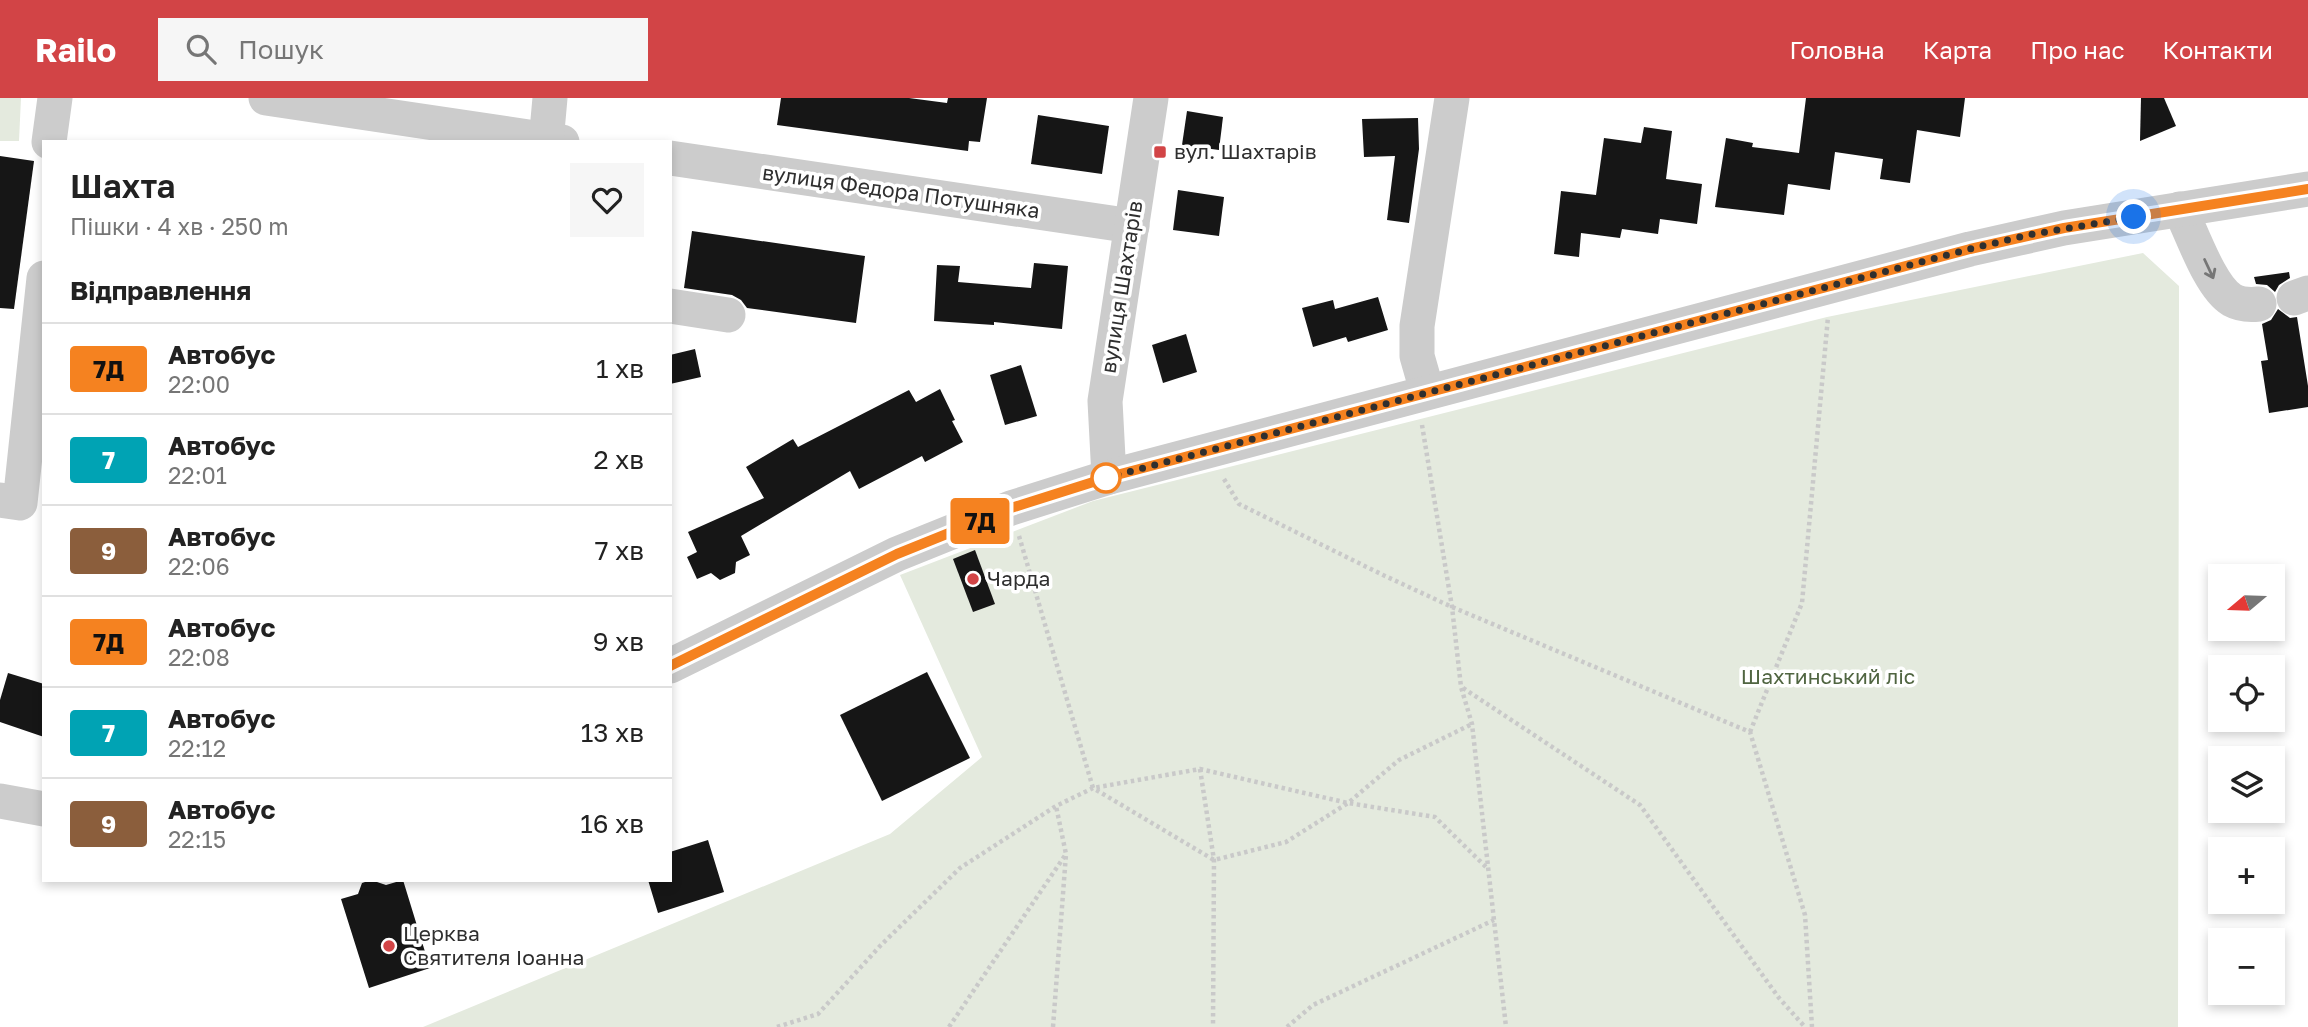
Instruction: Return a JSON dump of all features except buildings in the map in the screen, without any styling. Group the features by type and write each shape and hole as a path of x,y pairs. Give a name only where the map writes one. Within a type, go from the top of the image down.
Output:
{"street":[{"path":"49,140 55,98"},
{"path":"266,98 544,140"},
{"path":"550,98 551,140"},
{"name":"вулиця Шахтарів","path":"1109,477 1105,401 1151,98"},
{"path":"1424,407 1417,356 1417,326 1452,98"},
{"name":"вулиця Федора Потушняка","path":"672,158 1132,226"},
{"path":"672,665 897,554 1011,508 1109,477 1206,452 1424,407 1830,285 2028,235 2308,189"},
{"path":"2180,209 2214,281 2231,299 2248,305 2259,304"},
{"path":"0,500 20,503 42,297"},
{"path":"672,306 728,315"},
{"path":"0,801 42,809"}],"path":[{"path":"1812,1027 1805,915 1750,732 1802,603 1830,285"},
{"path":"1424,407 1461,687 1472,724 1506,1027"},
{"path":"1206,452 1239,504 1452,607 1750,732"},
{"path":"1011,508 1093,788 1213,860 1286,842 1348,803 1399,760 1472,724"},
{"path":"1461,687 1640,805 1779,998 1805,1027"},
{"path":"1200,769 1213,860 1213,1027"},
{"path":"777,1027 818,1014 881,945 960,868 1056,806 1093,788 1200,769 1348,803 1435,817 1488,869"},
{"path":"1052,1026 1066,853 1056,806"},
{"path":"949,1027 1066,853"},
{"path":"1287,1027 1313,1005 1494,920"}],"green space":[{"path":"0,98 21,98 19,141 0,141"},
{"name":"Шахтинський ліс","path":"2143,253 2179,286 2178,1027 423,1027 890,834 982,757 900,575 1093,501 1827,317"}],"bus line":[{"name":"7Д","path":"672,665 897,554 1011,508 1109,477 2028,235 2308,189"}],"place":[{"name":"вул. Шахтарів","path":"1160,152"},
{"name":"Чарда","path":"973,579"},
{"name":"Церква Святителя Іоанна","path":"389,946"}],"route":[{"path":"1106,478 1970,249 2028,235 2134,217"}]}
